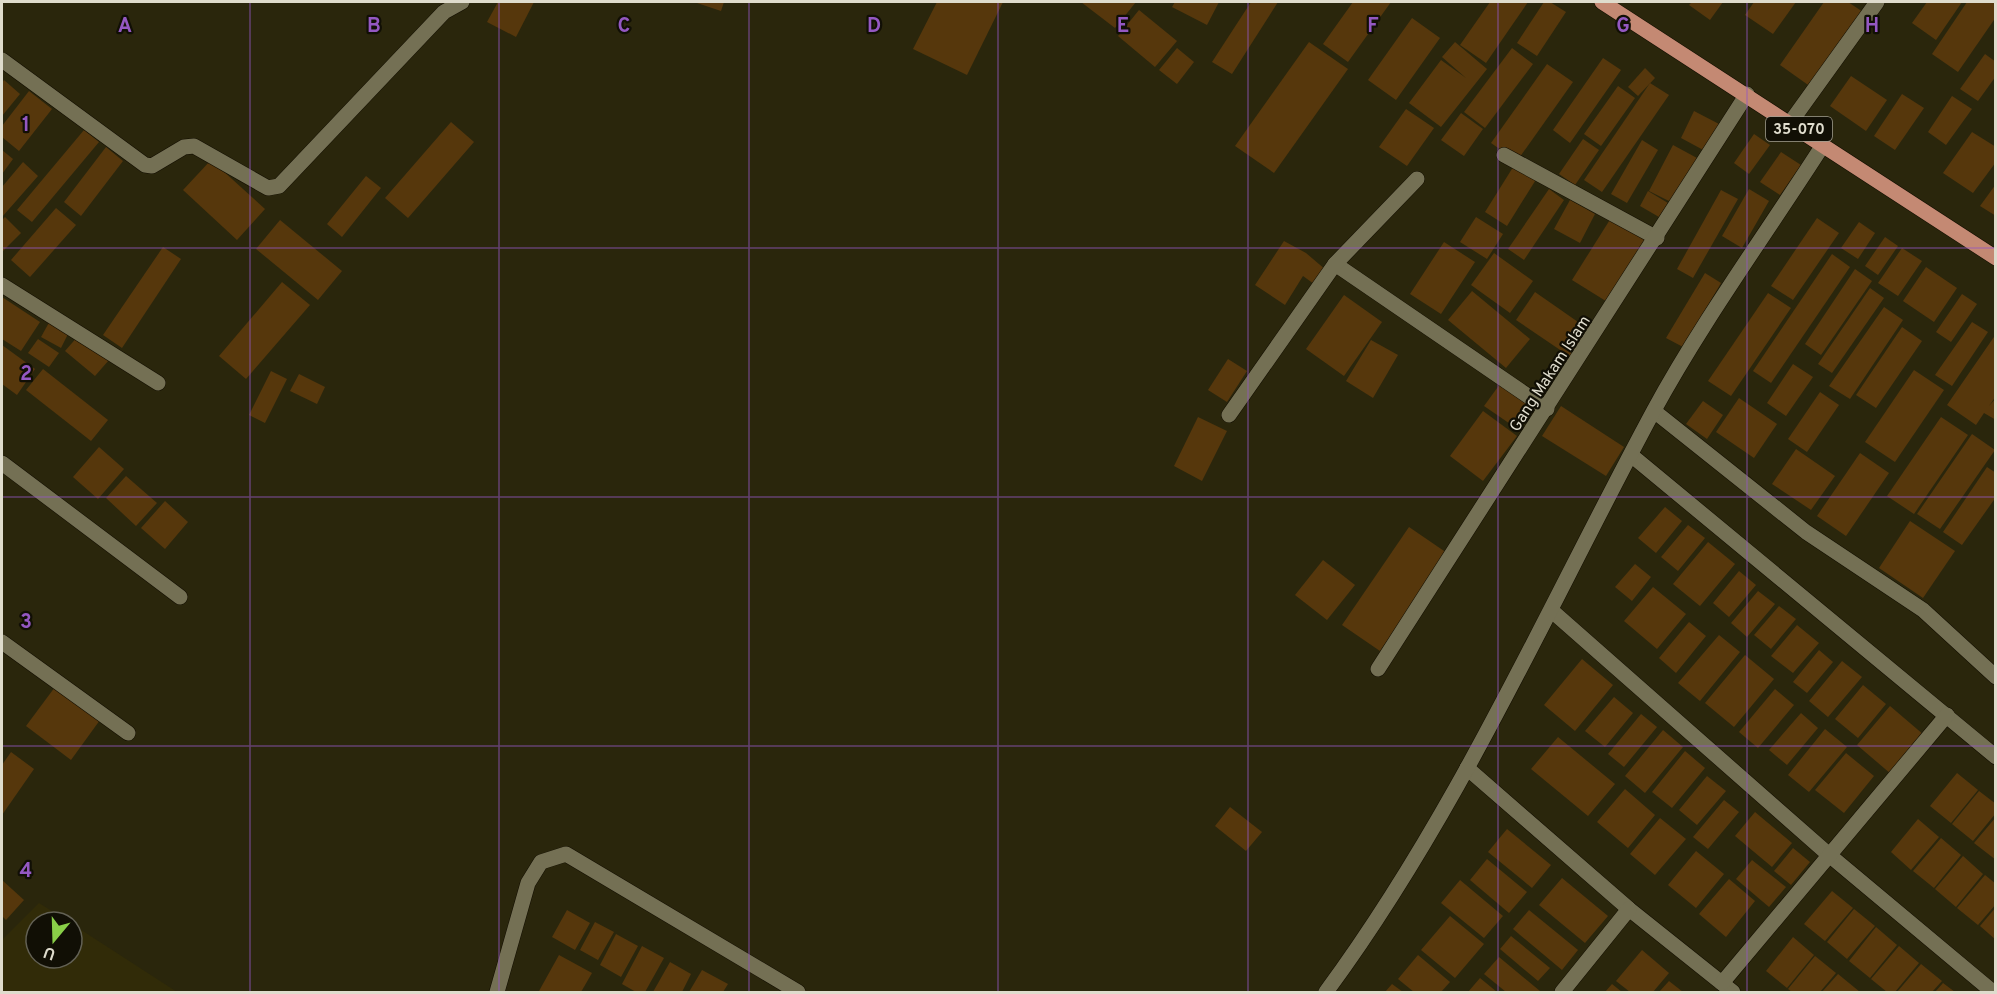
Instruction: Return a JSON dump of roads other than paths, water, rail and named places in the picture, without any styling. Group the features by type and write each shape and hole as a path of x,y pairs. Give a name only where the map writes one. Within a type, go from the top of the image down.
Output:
{"main road":[{"name":"35-070","path":"1602,2 1747,94 1995,258"}],"street":[{"path":"2,60 145,165 152,166 184,147 194,146 268,188 279,186 288,179 444,12 462,2"},
{"path":"1790,123 1877,2"},
{"name":"Gang Makam Islam","path":"1378,669 1657,238 1747,94"},
{"path":"1326,993 1372,931 1467,768 1552,611 1654,411 1823,146"},
{"path":"1504,154 1657,238"},
{"path":"1228,415 1335,264 1417,179"},
{"path":"1335,264 1547,408"},
{"path":"2,285 158,383"},
{"path":"1654,411 1806,532 1923,610 1995,677"},
{"path":"1630,455 1995,757"},
{"path":"2,463 180,597"},
{"path":"1552,611 1828,854 1994,993"},
{"path":"2,642 128,733"},
{"path":"1467,768 1629,909 1727,988 1828,854 1947,715"},
{"path":"497,993 528,883 541,862 566,854 798,993"},
{"path":"1562,993 1629,909"}]}
